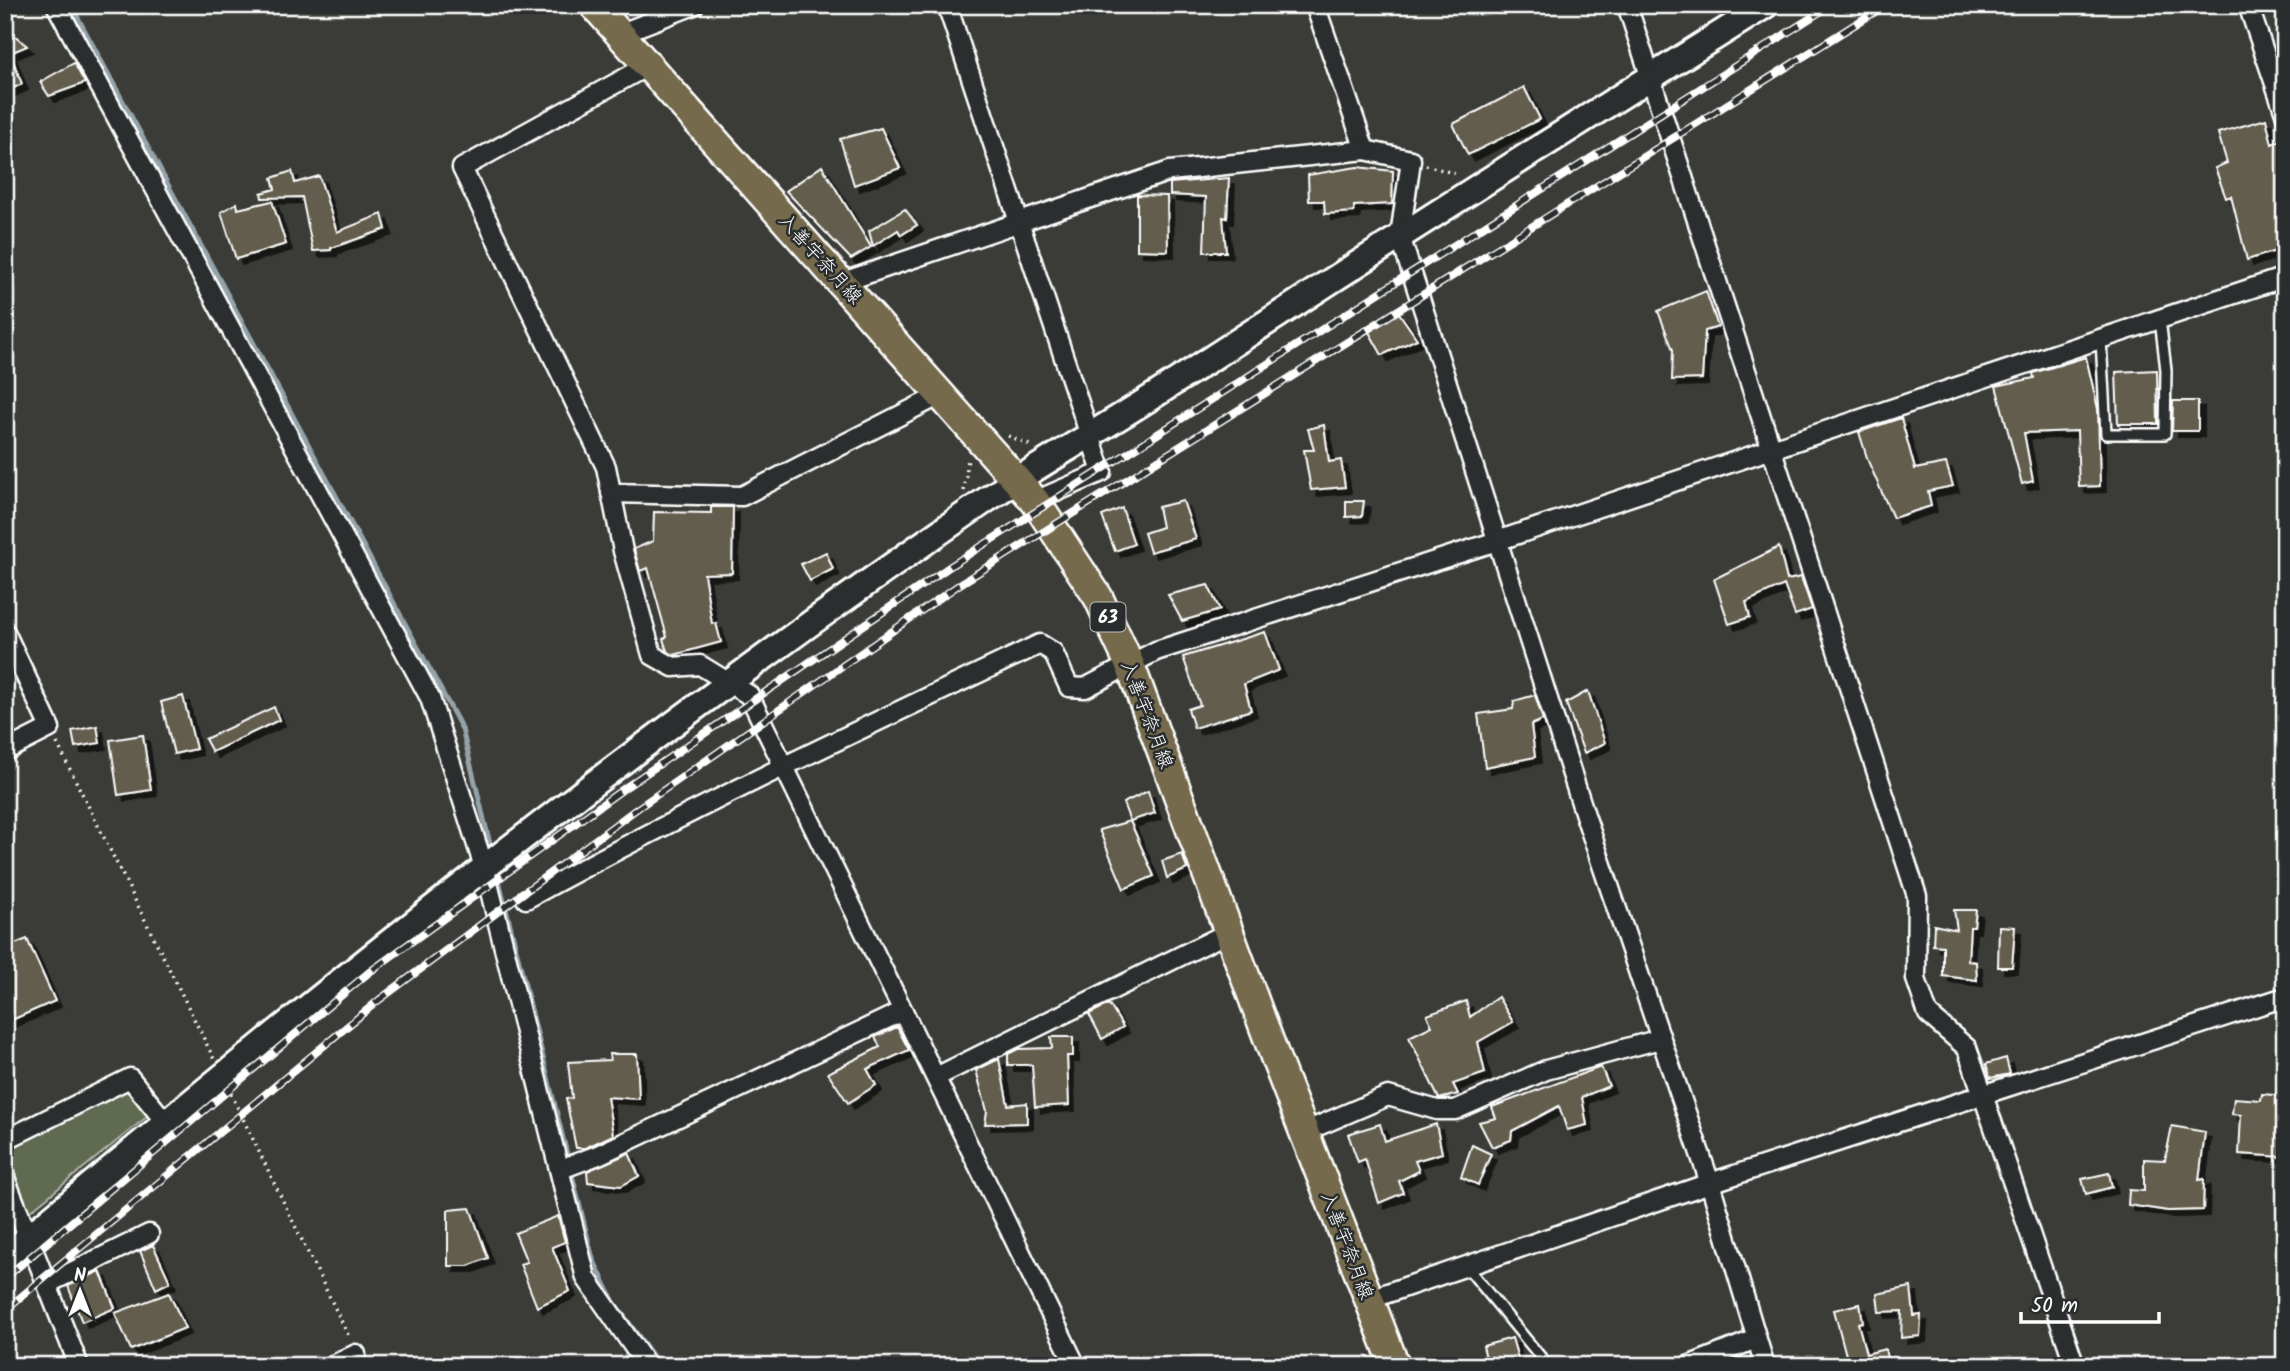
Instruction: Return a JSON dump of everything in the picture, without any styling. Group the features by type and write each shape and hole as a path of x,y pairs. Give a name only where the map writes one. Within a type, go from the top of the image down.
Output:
{"main road":[{"name":"入善宇奈月線","path":"594,5 1035,501 1098,597 1130,665 1304,1132 1395,1366"}],"street":[{"path":"56,5 430,698 484,867 586,1278 647,1366"},
{"path":"619,34 694,5"},
{"path":"947,5 1102,472 1035,501"},
{"path":"1315,5 1365,150"},
{"path":"1627,5 1917,896 1916,979 1928,1014 1967,1048 2075,1366"},
{"path":"5,1257 310,1004 727,682 1016,481 1090,437 1400,236 1766,5"},
{"path":"2248,5 2285,113"},
{"path":"649,65 463,168 606,467 623,551 652,655 673,667 700,665 749,695 1076,1366"},
{"path":"843,282 1170,172 1365,150 1410,160 1400,236 1660,1039 1710,1183 1765,1366"},
{"path":"526,899 644,835 783,765 1040,644 1053,652 1069,687 1085,688 1156,651 1497,541 2285,277"},
{"path":"611,493 742,496 940,395"},
{"path":"5,632 50,728 5,751"},
{"path":"936,1077 1229,932"},
{"path":"1370,1299 1710,1183 2285,996"},
{"path":"561,1169 903,1012"},
{"path":"1304,1132 1388,1096 1437,1110 1455,1110 1546,1070 1660,1039"},
{"path":"5,1140 130,1078 166,1123"},
{"path":"5,1178 79,1366"},
{"path":"47,1284 149,1234"},
{"path":"1688,1366 1756,1339"},
{"path":"331,1366 356,1354"}],"lane":[{"path":"2101,339 2106,434 2165,434 2166,370 2160,319"},
{"path":"1466,1266 1548,1366"}],"path":[{"path":"50,728 217,1065"},
{"path":"229,1089 356,1354"}],"green space":[{"path":"129,1088 149,1115 29,1212 8,1155 11,1147"}],"building":[{"path":"5,27 27,46 10,53 22,84 5,92"},
{"path":"74,63 85,83 49,96 40,82"},
{"path":"1524,87 1540,119 1468,155 1453,124"},
{"path":"2266,119 2272,144 2282,139 2285,149 2285,248 2247,260 2231,196 2226,198 2215,168 2227,163 2218,133"},
{"path":"881,128 900,168 854,185 840,139"},
{"path":"822,166 871,247 851,259 786,191"},
{"path":"1357,167 1393,171 1392,204 1354,206 1354,212 1325,214 1324,201 1309,201 1308,175"},
{"path":"292,171 295,183 319,176 337,232 382,214 386,229 331,250 313,251 302,197 262,198 261,193 275,189 272,178"},
{"path":"1229,178 1227,218 1223,217 1226,252 1204,252 1206,197 1170,195 1170,183"},
{"path":"1137,195 1167,196 1168,251 1137,250"},
{"path":"272,201 286,244 236,259 221,212 237,203 238,209"},
{"path":"905,209 917,225 901,235 898,230 873,246 869,231"},
{"path":"1706,291 1718,327 1705,331 1702,379 1672,380 1673,350 1658,311"},
{"path":"1399,313 1417,339 1382,355 1369,332"},
{"path":"2086,357 2098,409 2100,486 2079,487 2077,431 2024,433 2033,481 2022,484 1996,386 2034,378 2033,373"},
{"path":"2157,370 2158,424 2118,424 2116,372"},
{"path":"2173,401 2198,401 2198,431 2172,431"},
{"path":"1901,418 1915,469 1946,463 1953,486 1928,491 1931,506 1893,518 1868,461 1859,432"},
{"path":"1324,425 1329,462 1341,460 1345,487 1311,490 1304,450 1314,450 1308,429"},
{"path":"1183,501 1196,539 1150,552 1144,533 1162,527 1158,507"},
{"path":"1346,501 1364,501 1362,516 1346,517"},
{"path":"711,507 733,507 732,573 704,574 712,624 716,623 721,642 674,655 667,651 663,639 667,637 648,568 640,571 634,549 653,541 654,512 711,513"},
{"path":"1122,508 1134,544 1115,551 1102,516"},
{"path":"1779,547 1787,580 1801,577 1812,609 1795,615 1784,585 1746,602 1750,617 1729,624 1714,579"},
{"path":"826,552 833,569 810,581 801,564"},
{"path":"1208,585 1220,610 1182,621 1168,595"},
{"path":"1265,632 1279,670 1244,684 1251,710 1194,728 1188,709 1200,705 1183,657"},
{"path":"1588,691 1605,743 1584,753 1566,703"},
{"path":"1535,695 1543,720 1531,725 1535,757 1485,767 1478,714 1513,709 1514,701"},
{"path":"183,696 196,749 174,754 161,702"},
{"path":"274,707 279,720 212,752 205,739"},
{"path":"97,726 100,743 75,747 72,731"},
{"path":"143,735 151,790 118,795 110,740"},
{"path":"1148,791 1155,813 1130,821 1123,803"},
{"path":"1130,821 1154,876 1124,889 1099,830"},
{"path":"1182,854 1187,869 1167,878 1162,861"},
{"path":"1954,910 1976,910 1974,927 1970,927 1968,961 1976,962 1977,980 1943,976 1943,946 1933,945 1934,925 1957,930"},
{"path":"1999,926 2015,927 2012,967 1998,967"},
{"path":"27,939 55,1001 5,1023 5,948"},
{"path":"1498,997 1513,1022 1478,1042 1485,1073 1453,1084 1458,1094 1439,1099 1409,1037 1432,1026 1427,1015 1466,1001 1470,1017"},
{"path":"1109,1004 1123,1027 1102,1039 1089,1014"},
{"path":"897,1027 909,1050 867,1069 876,1085 848,1103 828,1073 880,1047 875,1037"},
{"path":"1051,1037 1073,1037 1073,1056 1067,1056 1069,1105 1035,1107 1032,1065 1008,1065 1008,1054 1018,1049 1052,1048"},
{"path":"609,1054 637,1054 639,1099 607,1097 613,1135 585,1148 576,1148 566,1099 572,1098 568,1062 610,1060"},
{"path":"2006,1058 2010,1074 1990,1078 1986,1064"},
{"path":"999,1059 1008,1105 1027,1103 1027,1123 985,1124 987,1111 976,1070"},
{"path":"1601,1067 1609,1086 1582,1097 1587,1125 1567,1130 1559,1106 1512,1131 1511,1140 1492,1147 1479,1122 1496,1118 1492,1107"},
{"path":"2262,1094 2285,1096 2284,1157 2239,1154 2241,1115 2232,1114 2234,1098 2261,1100"},
{"path":"1380,1124 1385,1141 1436,1124 1442,1153 1415,1161 1419,1171 1399,1181 1403,1193 1379,1203 1365,1159 1358,1162 1348,1134"},
{"path":"2172,1126 2205,1132 2199,1180 2204,1179 2203,1210 2168,1211 2128,1205 2129,1190 2144,1191 2144,1159 2165,1160"},
{"path":"1472,1145 1491,1154 1478,1185 1461,1177"},
{"path":"629,1153 639,1176 621,1186 588,1182 587,1171"},
{"path":"2109,1173 2112,1187 2086,1194 2082,1179"},
{"path":"470,1208 488,1258 468,1266 448,1266 448,1210"},
{"path":"558,1216 565,1242 552,1247 570,1291 537,1307 520,1264 527,1262 515,1233"},
{"path":"153,1245 170,1282 156,1289 140,1251"},
{"path":"100,1271 115,1308 82,1322 68,1286"},
{"path":"1911,1287 1914,1316 1921,1315 1920,1336 1901,1338 1902,1311 1879,1312 1877,1294"},
{"path":"169,1293 185,1328 131,1350 115,1313"},
{"path":"1860,1304 1863,1322 1858,1323 1866,1354 1885,1349 1889,1366 1840,1366 1839,1361 1847,1359 1834,1310"},
{"path":"1512,1338 1519,1362 1488,1366 1483,1346"}],"waterway":[{"path":"71,5 462,729 492,852"},
{"path":"496,868 593,1259 614,1302 660,1366"}],"railway":[{"path":"5,1278 368,973 626,787 952,565 1831,5"},
{"path":"5,1310 379,1000 635,810 960,584 1886,5"}]}
